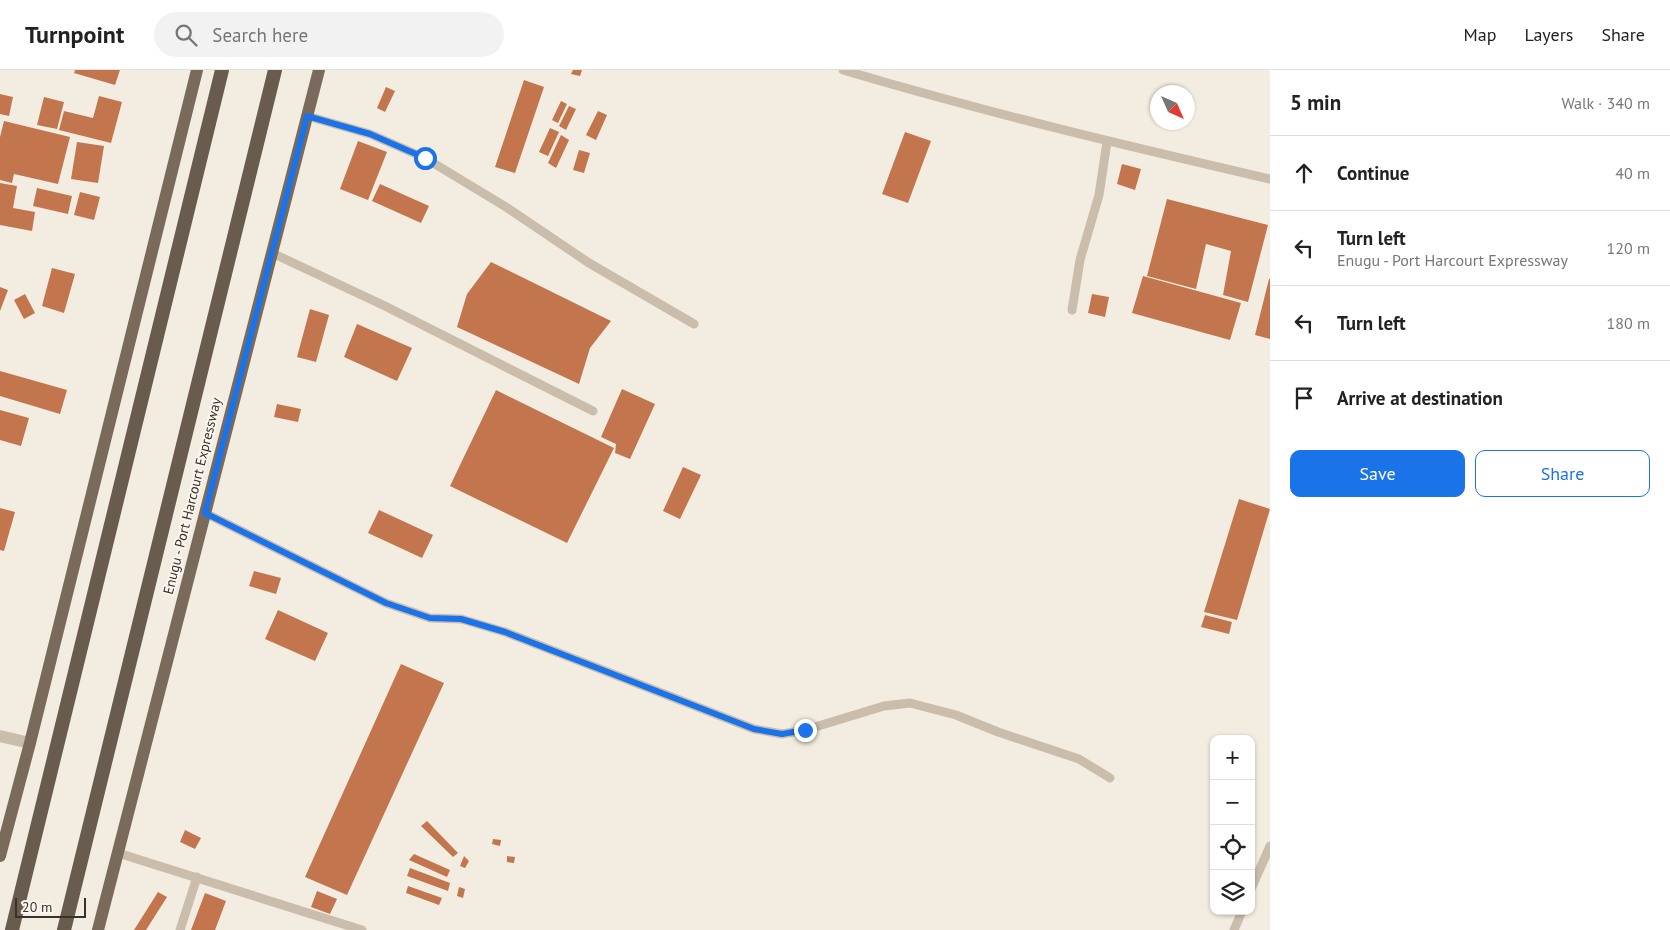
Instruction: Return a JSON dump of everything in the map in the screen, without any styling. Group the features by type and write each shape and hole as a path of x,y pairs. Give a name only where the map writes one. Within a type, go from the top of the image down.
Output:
{"highway":[{"path":"12,930 222,70"},
{"name":"Enugu - Port Harcourt Expressway","path":"64,930 275,70"}],"main road":[{"path":"0,856 30,743 196,70"},
{"name":"Enugu - Port Harcourt Expressway","path":"98,930 319,70"}],"street":[{"path":"0,736 30,743"}],"lane":[{"path":"843,70 936,97 1107,142 1270,179"},
{"path":"307,116 370,134 425,158 506,207 590,263 694,324"},
{"path":"1072,310 1080,260 1099,195 1107,142"},
{"path":"272,253 386,306 593,412"},
{"path":"205,513 386,603 430,618 461,619 505,632 754,729 782,734 805,730 884,706 910,703 956,714 998,732 1079,758 1110,778"},
{"path":"1255,881 1270,846"},
{"path":"118,852 362,930"},
{"path":"180,930 197,876"},
{"path":"1234,930 1240,915"}],"building":[{"path":"75,70 120,70 115,85 74,73"},
{"path":"573,70 582,70 580,76 571,74"},
{"path":"524,80 544,87 515,173 495,167"},
{"path":"386,87 395,91 385,112 377,108"},
{"path":"0,94 13,97 9,116 0,114"},
{"path":"99,96 122,102 111,143 59,130 64,111 93,118"},
{"path":"44,97 64,102 57,129 37,125"},
{"path":"561,101 567,104 558,123 552,120"},
{"path":"569,106 576,109 566,130 559,126"},
{"path":"598,111 607,115 596,140 586,135"},
{"path":"4,121 70,137 58,184 14,174 12,183 0,180 0,137"},
{"path":"550,128 559,132 548,156 539,152"},
{"path":"905,132 931,141 908,203 882,194"},
{"path":"561,135 569,140 556,168 548,163"},
{"path":"358,141 387,152 368,200 340,189"},
{"path":"77,142 104,146 98,183 71,179"},
{"path":"579,150 590,153 584,173 573,170"},
{"path":"1122,164 1141,169 1135,190 1117,184"},
{"path":"0,183 17,186 13,208 35,212 32,231 0,225"},
{"path":"380,184 429,206 421,223 372,201"},
{"path":"37,188 72,196 68,214 33,206"},
{"path":"80,192 100,197 94,220 74,215"},
{"path":"1167,199 1268,225 1248,302 1223,295 1231,251 1206,244 1196,289 1147,276"},
{"path":"491,262 611,321 590,348 579,384 457,327 467,294"},
{"path":"52,268 75,274 64,313 42,306"},
{"path":"1143,276 1241,303 1230,340 1132,313"},
{"path":"1270,279 1270,339 1255,335"},
{"path":"0,287 8,290 0,311"},
{"path":"25,294 35,313 24,319 14,300"},
{"path":"1092,294 1109,297 1105,317 1088,313"},
{"path":"310,309 329,315 316,362 297,357"},
{"path":"357,324 412,348 397,381 344,357"},
{"path":"0,371 67,390 60,414 0,396"},
{"path":"622,389 655,404 630,459 615,453 616,444 601,437"},
{"path":"496,390 614,448 567,543 450,486"},
{"path":"277,404 301,409 298,422 274,417"},
{"path":"0,410 29,418 21,446 0,440"},
{"path":"683,467 701,475 680,519 663,511"},
{"path":"1239,499 1270,509 1237,620 1204,612"},
{"path":"0,508 15,512 4,551 0,550"},
{"path":"379,510 433,535 422,558 368,533"},
{"path":"254,571 281,578 276,594 249,586"},
{"path":"278,610 328,633 315,661 265,639"},
{"path":"1205,615 1232,622 1229,634 1201,627"},
{"path":"401,664 444,683 347,895 305,877"},
{"path":"427,821 458,853 453,857 421,826"},
{"path":"185,830 201,838 195,849 180,842"},
{"path":"493,839 501,840 500,846 492,844"},
{"path":"414,854 450,870 447,877 409,860"},
{"path":"464,856 469,861 465,868 460,866"},
{"path":"507,856 515,857 514,863 507,862"},
{"path":"410,868 450,883 448,891 407,876"},
{"path":"408,886 442,898 439,905 406,893"},
{"path":"459,887 465,889 463,898 457,896"},
{"path":"317,891 337,899 330,914 311,907"},
{"path":"158,892 167,897 146,930 134,930"},
{"path":"205,893 226,901 215,930 191,930"}],"route":[{"path":"425,158 370,134 307,116 205,513 309,567 386,603 430,618 461,619 505,632 754,729 782,734 805,730"}]}
